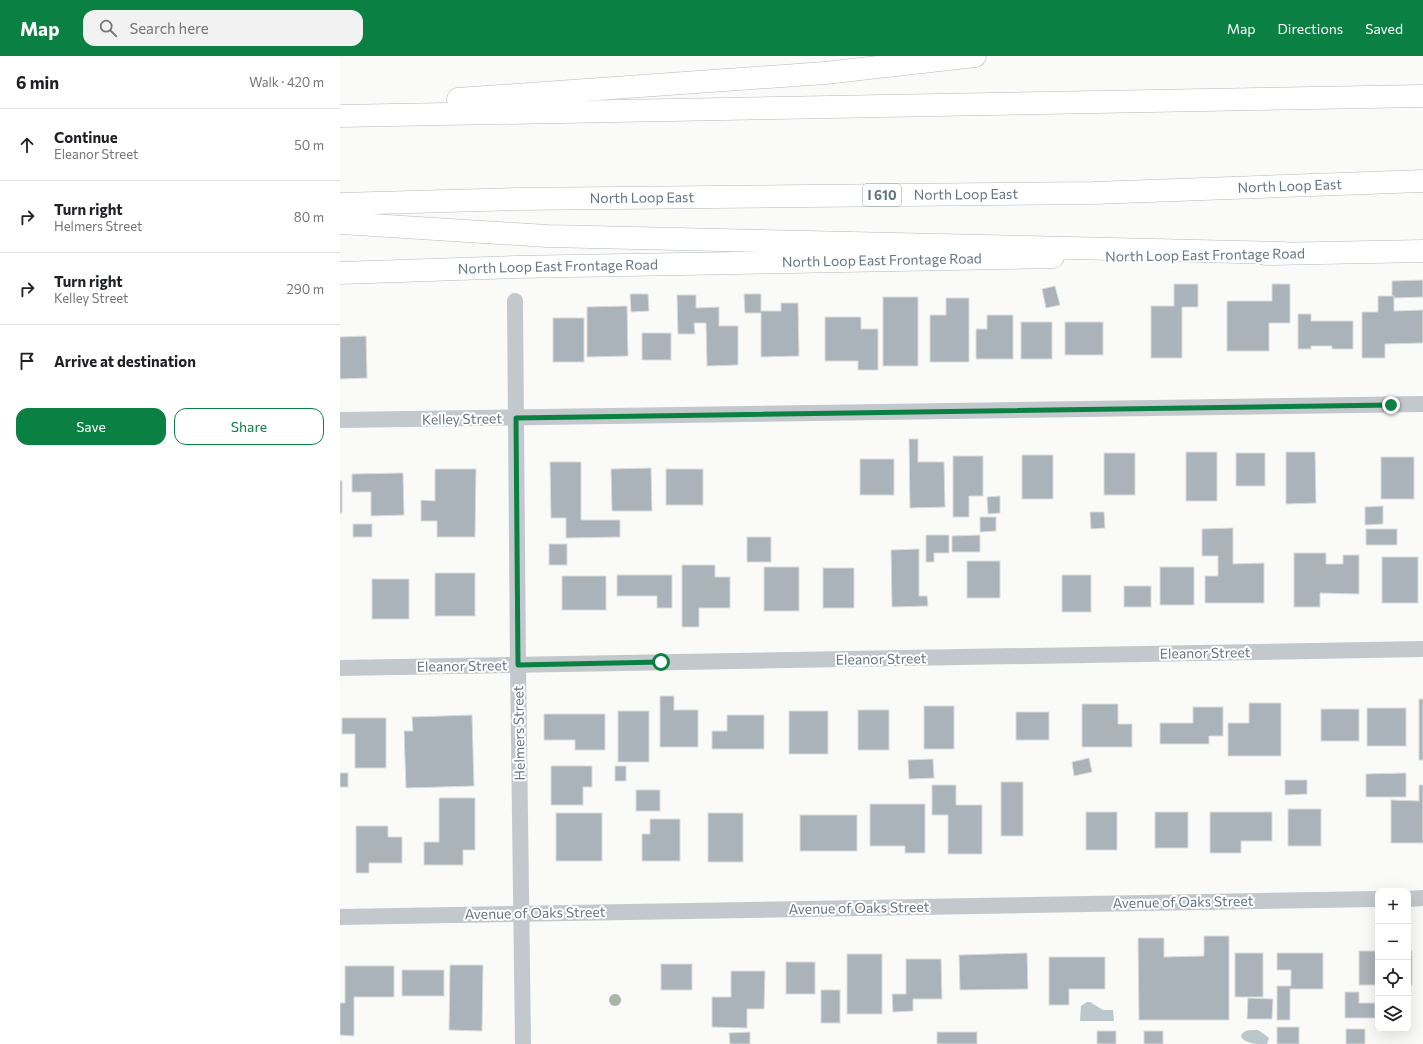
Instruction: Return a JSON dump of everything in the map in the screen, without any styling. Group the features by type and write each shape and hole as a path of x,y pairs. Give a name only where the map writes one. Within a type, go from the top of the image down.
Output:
{"main road":[{"path":"340,108 825,73 975,56"},
{"path":"340,116 1423,96"},
{"name":"North Loop East","path":"340,204 515,199 1094,192 1423,180"},
{"path":"340,223 547,236 1284,253"},
{"name":"North Loop East Frontage Road","path":"340,272 524,267 1423,251"}],"street":[{"name":"Helmers Street","path":"515,301 523,1044"},
{"name":"Kelley Street","path":"340,420 1423,404"},
{"name":"Eleanor Street","path":"340,668 1423,649"},
{"path":"1411,898 1423,898"},
{"name":"Avenue of Oaks Street","path":"340,917 1375,899"}],"shaded area":[{"path":"1087,1002 1090,1002 1103,1010 1113,1010 1114,1021 1080,1021 1081,1006"},
{"path":"1258,1030 1269,1038 1267,1044 1256,1044 1246,1041 1241,1037 1245,1031"}],"building":[{"path":"1423,280 1423,297 1394,298 1394,296 1392,296 1392,281"},
{"path":"1174,284 1198,284 1198,307 1182,307 1182,358 1151,358 1151,306 1174,306"},
{"path":"1272,284 1290,284 1290,323 1269,323 1269,351 1227,351 1227,301 1272,301"},
{"path":"1055,286 1060,305 1046,308 1042,289"},
{"path":"630,294 648,294 649,311 631,312"},
{"path":"744,294 761,294 761,311 781,311 781,303 798,303 799,356 761,357 761,313 745,313"},
{"path":"677,295 696,295 696,308 719,307 719,326 738,326 738,365 707,366 706,323 694,323 695,334 678,334"},
{"path":"1378,296 1394,296 1394,311 1423,310 1423,343 1385,344 1385,358 1362,358 1362,312 1378,312"},
{"path":"883,297 918,297 918,366 883,366"},
{"path":"946,298 969,298 969,362 930,362 930,315 946,315"},
{"path":"627,306 628,356 587,357 587,307"},
{"path":"1298,314 1311,314 1311,321 1353,321 1353,349 1332,349 1332,346 1311,346 1311,349 1298,349"},
{"path":"987,315 1013,315 1013,359 976,359 976,329 987,329"},
{"path":"825,317 861,317 861,329 878,329 878,370 858,370 858,361 825,361"},
{"path":"553,318 584,318 584,362 553,362"},
{"path":"1021,322 1052,322 1052,359 1021,359"},
{"path":"1065,322 1103,322 1103,355 1065,355"},
{"path":"642,333 671,333 671,360 642,360"},
{"path":"366,336 367,378 340,379 340,337"},
{"path":"909,439 918,439 918,462 944,462 945,507 910,508"},
{"path":"1186,452 1217,452 1217,501 1186,501"},
{"path":"1286,452 1315,452 1316,503 1286,504"},
{"path":"1104,453 1135,453 1135,495 1104,495"},
{"path":"1236,453 1265,453 1265,486 1236,486"},
{"path":"1022,455 1053,455 1053,499 1022,499"},
{"path":"953,456 983,456 983,496 969,496 969,517 953,517"},
{"path":"1381,457 1414,457 1414,499 1381,499"},
{"path":"860,459 894,459 894,495 860,495"},
{"path":"550,462 581,462 581,520 620,520 620,537 566,538 566,518 551,518"},
{"path":"651,468 652,511 612,511 611,469"},
{"path":"435,469 476,469 475,537 437,537 437,521 421,521 421,500 435,501"},
{"path":"666,469 703,469 703,505 666,505"},
{"path":"403,473 404,515 371,516 371,492 352,492 352,474"},
{"path":"340,481 342,481 342,513 340,513"},
{"path":"1000,496 1000,513 988,514 987,497"},
{"path":"1383,506 1383,524 1365,525 1365,507"},
{"path":"1090,512 1104,512 1105,528 1091,529"},
{"path":"980,517 996,517 996,531 980,532"},
{"path":"353,524 372,524 372,537 353,537"},
{"path":"1233,528 1233,564 1264,563 1264,603 1205,603 1205,576 1218,576 1218,556 1202,556 1202,529"},
{"path":"1366,529 1397,529 1397,545 1366,545"},
{"path":"926,535 949,535 949,553 934,553 934,562 926,562"},
{"path":"980,535 980,552 952,552 952,536"},
{"path":"747,537 771,537 771,562 747,562"},
{"path":"549,544 567,544 567,565 549,565"},
{"path":"919,549 919,596 927,596 928,606 892,607 891,550"},
{"path":"1294,553 1326,553 1326,564 1343,564 1343,555 1359,555 1359,594 1320,593 1320,607 1294,607"},
{"path":"1382,557 1418,557 1418,603 1382,603"},
{"path":"967,561 1000,561 1000,598 967,598"},
{"path":"682,565 715,565 715,577 730,577 730,608 699,608 699,627 682,627"},
{"path":"764,567 799,567 799,611 764,611"},
{"path":"1160,567 1194,567 1194,605 1160,605"},
{"path":"823,568 854,568 854,608 823,608"},
{"path":"435,573 475,573 475,616 435,616"},
{"path":"617,575 672,575 672,608 657,608 657,596 617,596"},
{"path":"1062,575 1091,575 1091,612 1062,612"},
{"path":"562,576 606,576 606,610 562,610"},
{"path":"372,579 409,579 409,619 372,619"},
{"path":"1124,586 1151,586 1151,607 1124,607"},
{"path":"660,696 674,696 674,710 698,710 698,747 660,747"},
{"path":"1419,699 1423,699 1423,760 1419,760"},
{"path":"1249,703 1281,703 1281,756 1228,756 1228,723 1249,723"},
{"path":"1082,704 1118,704 1118,724 1132,724 1132,747 1082,747"},
{"path":"924,706 954,706 954,749 924,749"},
{"path":"1193,707 1223,707 1223,736 1209,736 1209,744 1160,744 1160,723 1193,723"},
{"path":"1367,708 1406,708 1406,746 1367,746"},
{"path":"1321,709 1359,709 1359,741 1321,741"},
{"path":"858,710 889,710 889,750 858,750"},
{"path":"618,711 649,711 649,762 618,762"},
{"path":"789,711 828,711 828,754 789,754"},
{"path":"1016,712 1049,712 1049,740 1016,740"},
{"path":"544,714 605,714 605,750 575,750 575,740 544,740"},
{"path":"472,715 474,786 406,788 404,731 413,731 412,717"},
{"path":"727,715 764,715 764,749 712,749 712,731 727,731"},
{"path":"342,718 386,718 386,768 355,768 355,734 342,734"},
{"path":"1089,758 1092,772 1074,776 1072,762"},
{"path":"933,759 934,778 909,779 908,760"},
{"path":"551,766 592,766 592,787 583,787 583,805 551,805"},
{"path":"615,766 626,766 626,781 615,781"},
{"path":"340,773 348,773 348,787 340,787"},
{"path":"1406,773 1406,797 1366,797 1366,774"},
{"path":"1285,780 1307,780 1307,794 1285,795"},
{"path":"1001,782 1023,782 1023,836 1001,836"},
{"path":"932,785 956,785 956,805 982,805 982,854 948,854 948,815 932,815"},
{"path":"1419,785 1423,785 1423,843 1391,843 1391,800 1419,801"},
{"path":"636,790 660,790 660,811 636,811"},
{"path":"439,798 475,798 475,850 463,850 463,865 424,865 424,842 439,842"},
{"path":"870,804 925,804 925,853 905,853 905,846 870,846"},
{"path":"1288,809 1321,809 1321,846 1288,846"},
{"path":"1086,812 1117,812 1117,850 1086,850"},
{"path":"1155,812 1188,812 1188,848 1155,848"},
{"path":"1210,812 1272,812 1272,841 1241,841 1241,853 1210,853"},
{"path":"556,813 602,813 602,861 556,861"},
{"path":"708,813 743,813 743,862 708,862"},
{"path":"800,815 857,815 857,851 800,851"},
{"path":"650,819 680,819 680,861 642,861 642,834 650,834"},
{"path":"356,826 388,826 388,837 402,837 402,863 369,863 369,873 356,873"},
{"path":"1204,936 1229,936 1229,1020 1139,1020 1138,938 1164,938 1164,957 1204,956"},
{"path":"1359,951 1375,951 1375,985 1359,985"},
{"path":"1411,951 1412,951 1411,985"},
{"path":"1027,953 1028,989 960,990 959,955"},
{"path":"1235,953 1263,953 1263,997 1235,997"},
{"path":"1277,953 1323,953 1323,989 1290,989 1290,1020 1277,1020 1277,986 1291,986 1291,970 1277,970"},
{"path":"847,954 882,954 882,1014 847,1014"},
{"path":"1049,957 1105,957 1105,989 1069,989 1069,1005 1049,1005"},
{"path":"906,959 941,959 942,999 913,999 913,1011 893,1012 892,994 906,994"},
{"path":"786,962 815,962 815,994 786,994"},
{"path":"661,964 692,964 692,990 661,990"},
{"path":"450,965 483,965 482,1031 449,1030"},
{"path":"345,966 394,966 394,997 354,997 354,1036 340,1035 340,1003 345,1003"},
{"path":"402,970 444,970 444,996 402,996"},
{"path":"731,971 765,971 764,1009 747,1009 747,1028 712,1027 712,997 731,997"},
{"path":"821,990 840,990 840,1023 821,1023"},
{"path":"1345,992 1359,992 1359,1003 1375,1003 1375,1018 1345,1018"},
{"path":"1248,998 1273,999 1272,1019 1247,1019"},
{"path":"1277,1027 1299,1027 1299,1044 1277,1044"},
{"path":"1346,1029 1365,1029 1365,1044 1346,1044"},
{"path":"1097,1031 1116,1031 1116,1044 1097,1044"},
{"path":"1144,1031 1163,1031 1163,1044 1144,1044"},
{"path":"750,1032 750,1044 730,1044 729,1033"},
{"path":"937,1032 977,1032 977,1044 937,1044"}],"route":[{"path":"661,662 518,665 516,418 1391,405"}]}
